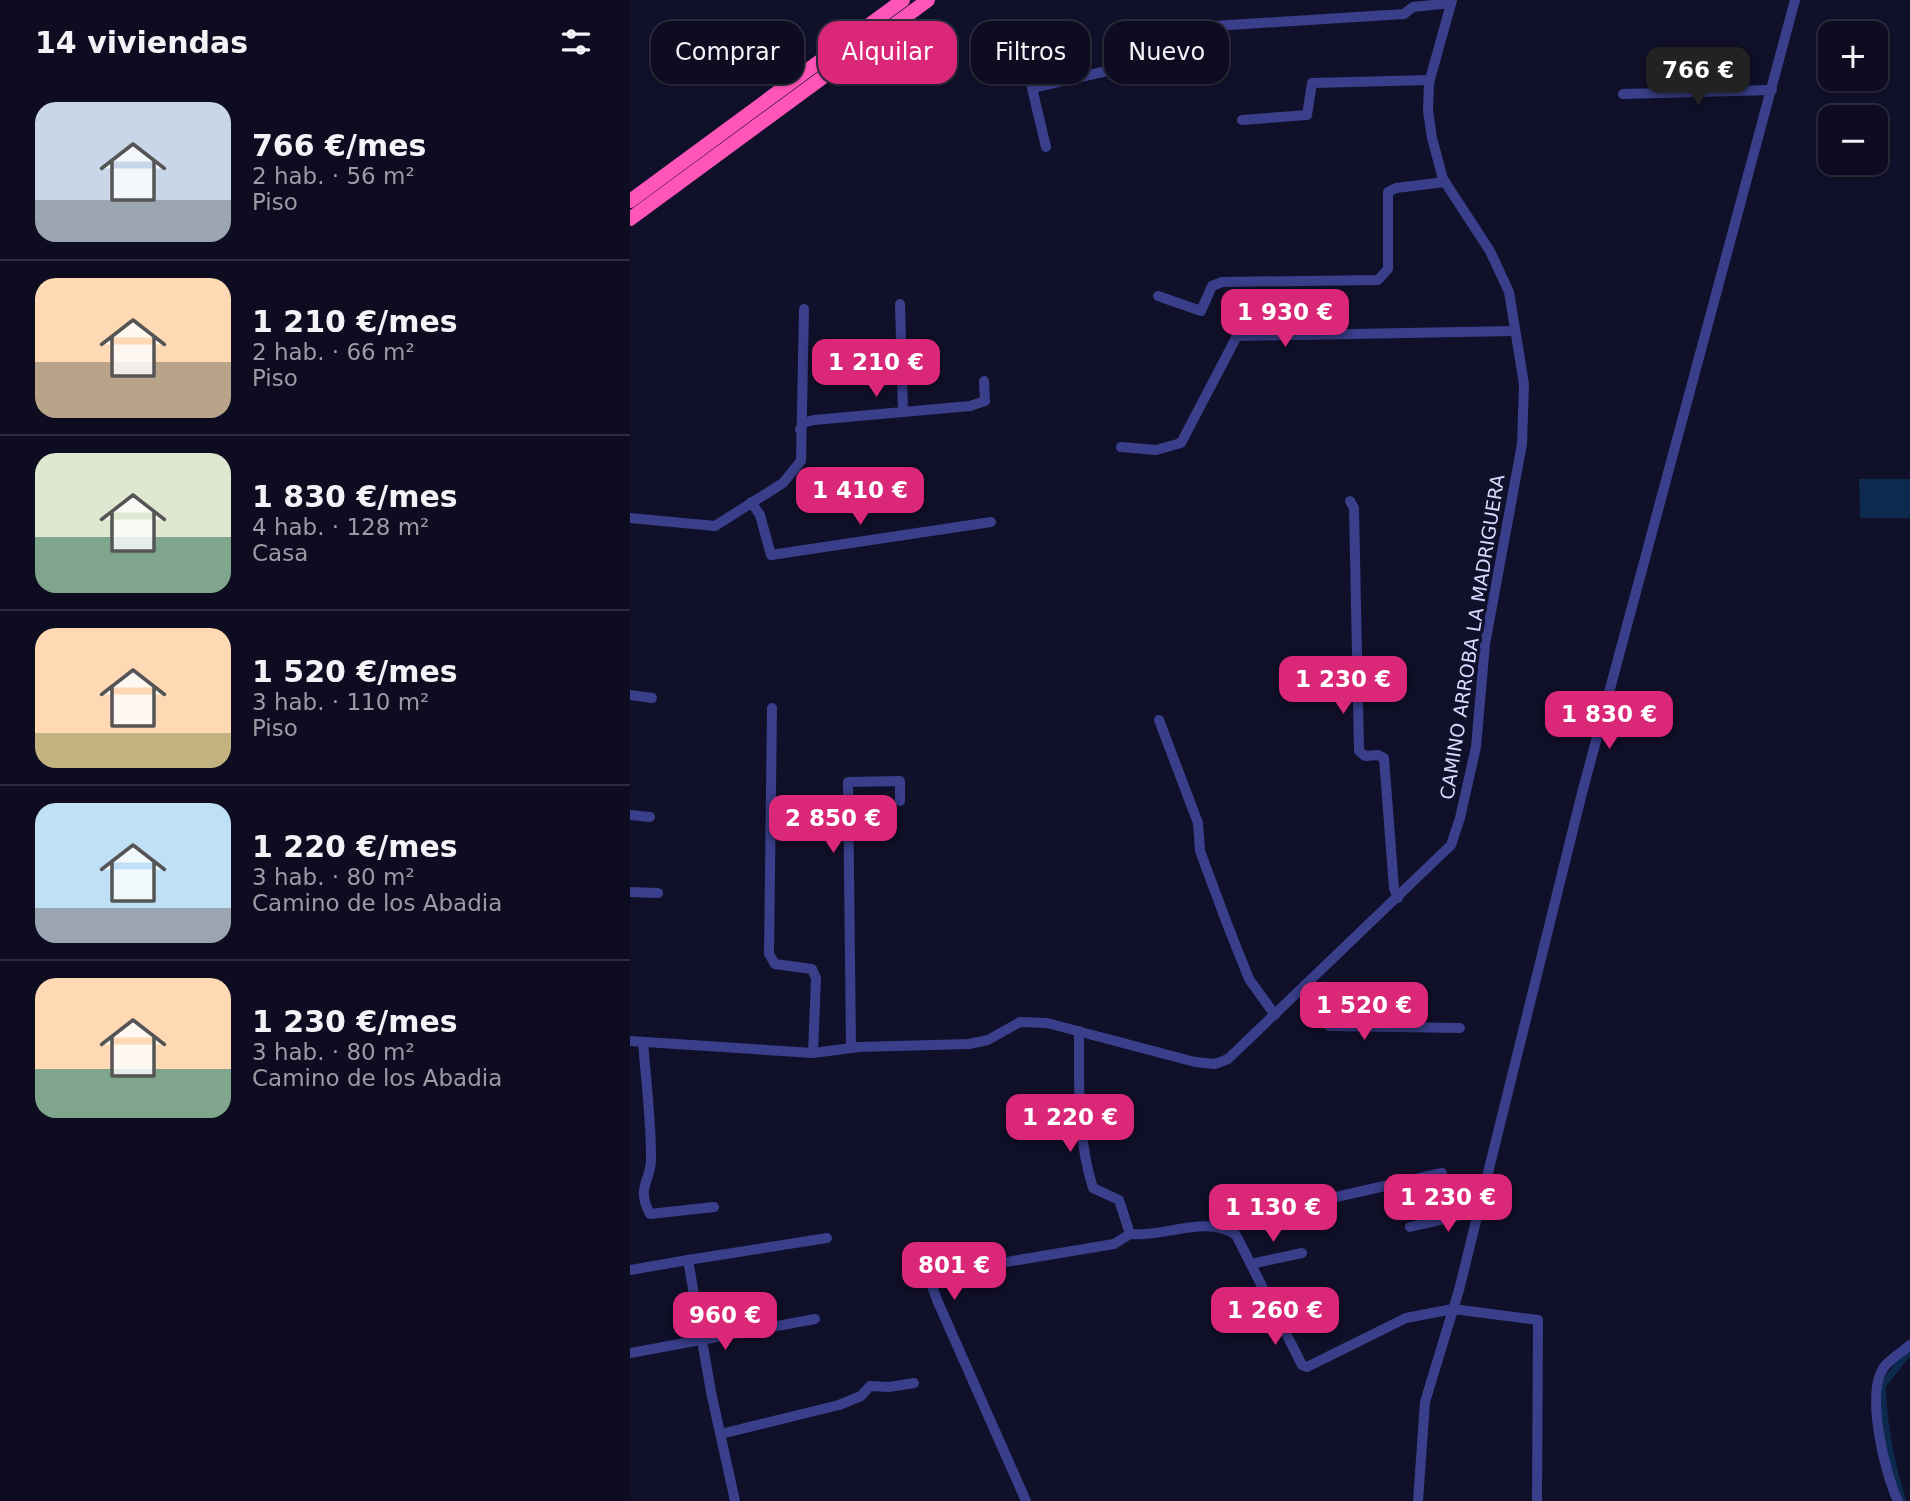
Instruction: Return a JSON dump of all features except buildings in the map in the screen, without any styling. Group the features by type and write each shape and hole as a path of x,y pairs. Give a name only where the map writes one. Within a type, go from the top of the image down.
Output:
{"highway":[{"path":"630,201 903,0"},
{"path":"630,219 928,0"}],"street":[{"path":"1418,1501 1425,1402 1479,1211 1586,780 1795,0"},
{"path":"1046,147 1032,88 1169,57 1174,52 1174,32 1182,28 1404,15 1413,7 1451,2"},
{"name":"CAMINO ARROBA LA MADRIGUERA","path":"630,1041 813,1052 969,1044 988,1040 1020,1022 1047,1023 1195,1062 1215,1064 1228,1059 1451,845 1461,818 1476,747 1485,644 1522,444 1524,384 1509,292 1500,271 1445,182 1432,138 1428,111 1430,80 1451,2"},
{"path":"1242,120 1307,115 1312,83 1430,80"},
{"path":"1623,94 1772,90"},
{"path":"1158,296 1202,311 1212,286 1222,282 1378,280 1388,269 1388,192 1396,188 1445,182"},
{"path":"900,304 903,411"},
{"path":"630,518 715,526 783,483 797,469 801,461 804,309"},
{"path":"1121,447 1156,450 1181,443 1237,336 1515,331"},
{"path":"800,430 803,423 814,420 970,406 985,401 984,381"},
{"path":"1350,501 1354,508 1359,751 1364,756 1378,755 1384,758 1394,888 1398,898"},
{"path":"751,502 760,515 771,555 991,522"},
{"path":"630,695 652,698"},
{"path":"772,708 769,954 775,964 812,969 816,978 813,1052"},
{"path":"1158,720 1198,823 1200,851 1235,943 1250,979 1275,1014"},
{"path":"851,1048 848,782 900,781 900,801"},
{"path":"630,815 650,817"},
{"path":"630,892 658,893"},
{"path":"1301,990 1329,1027 1460,1028"},
{"path":"1079,1031 1079,1091 1088,1173 1093,1188 1119,1200 1130,1234"},
{"path":"643,1042 651,1160 643,1182 646,1206 650,1214 714,1207"},
{"path":"1229,1230 1246,1219 1270,1212 1442,1173"},
{"path":"1409,1227 1479,1211"},
{"path":"1026,1501 931,1283 933,1278 946,1272 1114,1244 1130,1234 1143,1236 1197,1227 1225,1227 1236,1235 1302,1365 1307,1367 1406,1318 1453,1309 1538,1320 1538,1501"},
{"path":"630,1270 827,1238"},
{"path":"1251,1264 1302,1253"},
{"path":"688,1260 735,1501"},
{"path":"630,1353 815,1320"},
{"path":"1898,1501 1887,1479 1878,1419 1878,1387 1884,1367 1910,1345"},
{"path":"721,1434 839,1405 861,1396 870,1386 889,1387 914,1383"}],"water":[{"path":"1859,479 1910,479 1910,518 1860,518"}],"waterway":[{"path":"1903,1501 1888,1444 1882,1386 1908,1353"}]}
